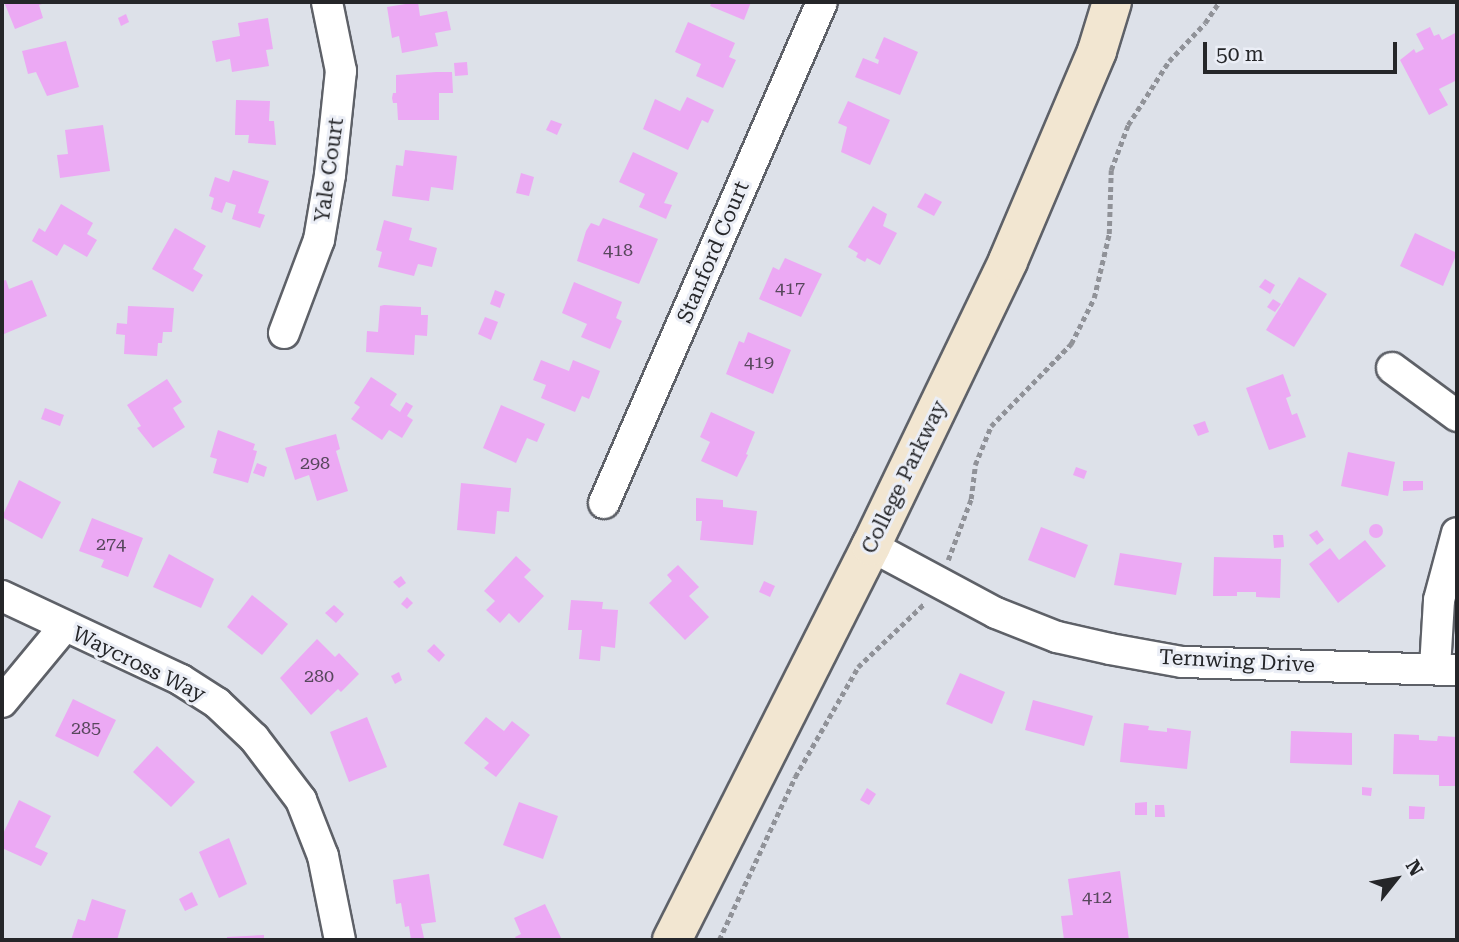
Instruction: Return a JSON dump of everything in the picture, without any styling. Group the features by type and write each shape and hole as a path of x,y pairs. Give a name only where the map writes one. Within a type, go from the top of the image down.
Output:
{"main road":[{"name":"College Parkway","path":"672,940 871,546 1008,261 1097,51 1112,2"}],"street":[{"name":"Yale Court","path":"284,333 319,240 330,174 341,71 327,2"},
{"name":"Stanford Court","path":"604,503 821,2"},
{"path":"1392,368 1457,416"},
{"path":"1446,669 1439,600 1457,533"},
{"name":"Ternwing Drive","path":"871,546 996,613 1057,637 1110,649 1182,662 1446,669"},
{"name":"Waycross Way","path":"2,596 181,680 217,703 254,738 301,800 323,856 340,940"},
{"path":"2,702 64,627"}],"path":[{"path":"949,559 971,499 975,465 991,426 1071,344 1094,298 1109,234 1111,170 1128,125 1169,61 1205,23 1219,2"},
{"path":"719,940 795,777 858,667 924,604"}],"building":[{"path":"4,2 48,2 39,5 43,18 15,29"},
{"path":"418,2 420,16 447,11 451,30 435,33 438,46 402,53 399,36 392,38 387,7"},
{"path":"712,2 751,2 744,20 710,6"},
{"path":"126,14 129,22 121,26 118,18"},
{"path":"268,18 273,49 266,50 269,66 232,72 230,59 216,62 212,41 240,36 238,23"},
{"path":"688,22 735,43 729,57 736,60 723,88 696,76 701,64 675,52"},
{"path":"1430,27 1434,36 1439,34 1442,40 1457,32 1457,80 1439,89 1448,105 1429,115 1400,60 1414,49 1416,53 1424,49 1416,34"},
{"path":"884,37 918,52 900,95 855,77 863,58 878,64 879,60 875,58"},
{"path":"66,41 79,87 47,96 36,72 28,74 22,51"},
{"path":"467,62 468,75 455,76 454,63"},
{"path":"452,72 453,93 439,93 439,120 398,120 397,103 393,103 392,98 393,93 396,93 396,75"},
{"path":"687,97 714,110 708,123 702,120 688,150 643,129 655,99 680,111"},
{"path":"236,100 270,101 269,121 274,121 276,145 248,143 249,135 235,135"},
{"path":"848,101 890,120 870,165 841,152 847,127 838,123"},
{"path":"551,120 562,124 557,135 546,130"},
{"path":"103,125 110,171 60,178 57,155 68,154 65,130"},
{"path":"405,150 457,156 453,190 431,187 429,201 392,196 396,165 403,166"},
{"path":"633,152 678,173 664,203 672,205 666,219 639,207 645,194 619,182"},
{"path":"233,170 269,181 258,213 265,215 260,228 232,219 236,205 226,202 222,213 211,209 214,198 209,196 215,177 229,182"},
{"path":"521,173 534,177 529,196 516,193"},
{"path":"925,193 942,202 934,216 917,207"},
{"path":"61,204 93,223 87,234 97,240 87,257 64,244 57,256 32,241 39,228 45,232"},
{"path":"873,206 887,214 883,226 897,233 880,265 867,258 865,262 856,257 858,253 848,247"},
{"path":"603,218 658,239 639,284 577,261 586,231 591,223 599,226"},
{"path":"384,220 412,228 409,240 437,248 432,267 418,264 414,276 378,267 382,252 376,250"},
{"path":"175,228 206,246 193,269 203,275 193,292 152,269"},
{"path":"1415,233 1457,253 1443,286 1400,266"},
{"path":"785,258 822,274 801,317 759,299 773,267 779,270"},
{"path":"1299,277 1327,294 1294,347 1266,330"},
{"path":"1265,279 1275,285 1270,294 1259,287"},
{"path":"6,280 9,289 32,280 47,316 4,334 2,281"},
{"path":"574,282 622,302 616,318 622,321 610,349 581,337 587,324 562,313"},
{"path":"495,290 505,294 500,308 490,304"},
{"path":"1273,299 1281,304 1275,312 1267,307"},
{"path":"128,306 174,308 172,332 163,332 162,343 158,343 157,356 124,354 125,335 116,334 117,323 127,324"},
{"path":"380,306 421,307 421,315 428,315 427,336 415,335 414,355 366,352 367,331 378,332"},
{"path":"485,317 498,322 491,340 478,334"},
{"path":"748,332 791,350 773,394 726,374 739,341 744,343"},
{"path":"541,360 569,371 573,360 600,371 589,399 582,396 575,412 541,398 546,385 533,380"},
{"path":"1283,374 1291,396 1286,398 1292,415 1297,413 1306,437 1269,450 1246,388"},
{"path":"371,377 397,394 390,405 400,412 406,402 413,406 407,416 413,420 402,438 389,430 382,440 351,419 360,407 354,403"},
{"path":"167,379 182,402 173,408 185,427 153,448 137,428 141,426 127,405"},
{"path":"501,405 545,424 537,442 527,438 516,463 483,448"},
{"path":"45,408 64,415 60,426 41,419"},
{"path":"711,412 755,432 737,477 701,461 710,442 700,437"},
{"path":"1205,421 1209,432 1198,436 1193,425"},
{"path":"218,430 255,444 253,450 257,451 248,483 213,473 217,459 210,457"},
{"path":"336,434 340,449 336,451 348,491 317,501 309,475 295,480 285,448"},
{"path":"1348,452 1395,462 1388,496 1341,486"},
{"path":"257,463 267,467 264,477 253,473"},
{"path":"1076,467 1087,471 1084,479 1073,475"},
{"path":"19,480 61,502 42,539 2,517"},
{"path":"1403,481 1423,481 1423,490 1403,491"},
{"path":"461,483 511,488 509,512 497,511 495,534 457,530"},
{"path":"696,498 723,500 723,507 757,511 753,545 700,540 702,521 696,521"},
{"path":"92,518 143,538 128,577 101,567 104,560 79,551"},
{"path":"1376,524 1381,526 1381,536 1376,538 1371,536 1369,531 1371,526"},
{"path":"1041,527 1088,545 1075,578 1028,560"},
{"path":"1317,530 1324,540 1317,545 1309,535"},
{"path":"1273,535 1283,535 1284,547 1274,548"},
{"path":"1365,540 1386,566 1338,603 1309,564 1330,548 1339,560"},
{"path":"1120,553 1182,563 1176,595 1114,585"},
{"path":"169,554 214,579 201,608 153,587"},
{"path":"516,556 531,570 524,577 544,596 519,623 509,613 500,623 486,610 495,601 484,591"},
{"path":"1214,557 1281,559 1280,598 1256,597 1256,592 1237,592 1237,596 1213,596"},
{"path":"678,565 699,587 689,596 709,617 685,640 649,603 672,581 667,575"},
{"path":"401,576 406,583 399,588 393,582"},
{"path":"764,581 775,586 770,597 759,592"},
{"path":"252,595 288,624 262,655 227,627"},
{"path":"407,597 413,603 407,609 401,604"},
{"path":"571,600 603,602 602,609 618,610 615,648 601,646 600,661 579,659 582,630 568,630"},
{"path":"334,605 344,614 336,623 325,613"},
{"path":"317,639 335,657 339,653 359,674 341,692 338,689 311,715 280,678"},
{"path":"434,644 445,655 439,662 427,651"},
{"path":"399,672 402,680 395,684 391,676"},
{"path":"960,673 1005,692 992,724 946,704"},
{"path":"73,699 116,720 98,757 55,736"},
{"path":"1033,700 1093,716 1084,746 1025,730"},
{"path":"367,717 387,767 349,782 330,732"},
{"path":"486,717 504,731 512,721 530,735 496,777 484,768 489,763 464,743"},
{"path":"1124,723 1149,726 1148,730 1167,732 1167,728 1191,731 1187,769 1120,762"},
{"path":"1291,731 1352,733 1352,765 1290,763"},
{"path":"1394,734 1419,735 1419,740 1437,741 1438,736 1457,737 1457,786 1439,786 1439,775 1393,774"},
{"path":"157,746 195,782 171,807 133,772"},
{"path":"1362,787 1372,788 1371,796 1362,795"},
{"path":"867,788 876,794 869,805 860,800"},
{"path":"19,800 51,816 35,847 48,853 41,866 2,848 2,836"},
{"path":"519,802 558,816 543,859 503,845"},
{"path":"1147,802 1147,815 1135,815 1135,803"},
{"path":"1155,805 1164,805 1165,817 1155,817"},
{"path":"1409,806 1425,807 1424,819 1409,819"},
{"path":"229,838 247,884 219,898 199,852"},
{"path":"1120,871 1129,940 1064,940 1061,916 1073,915 1068,879"},
{"path":"429,874 436,922 421,924 424,938 411,940 409,926 405,927 401,903 396,904 393,880"},
{"path":"192,892 198,905 185,911 179,899"},
{"path":"92,899 126,910 117,940 71,940 78,919 85,921"},
{"path":"545,904 562,940 517,940 515,937 521,934 514,918"},
{"path":"264,935 264,940 227,940 227,937"}]}
